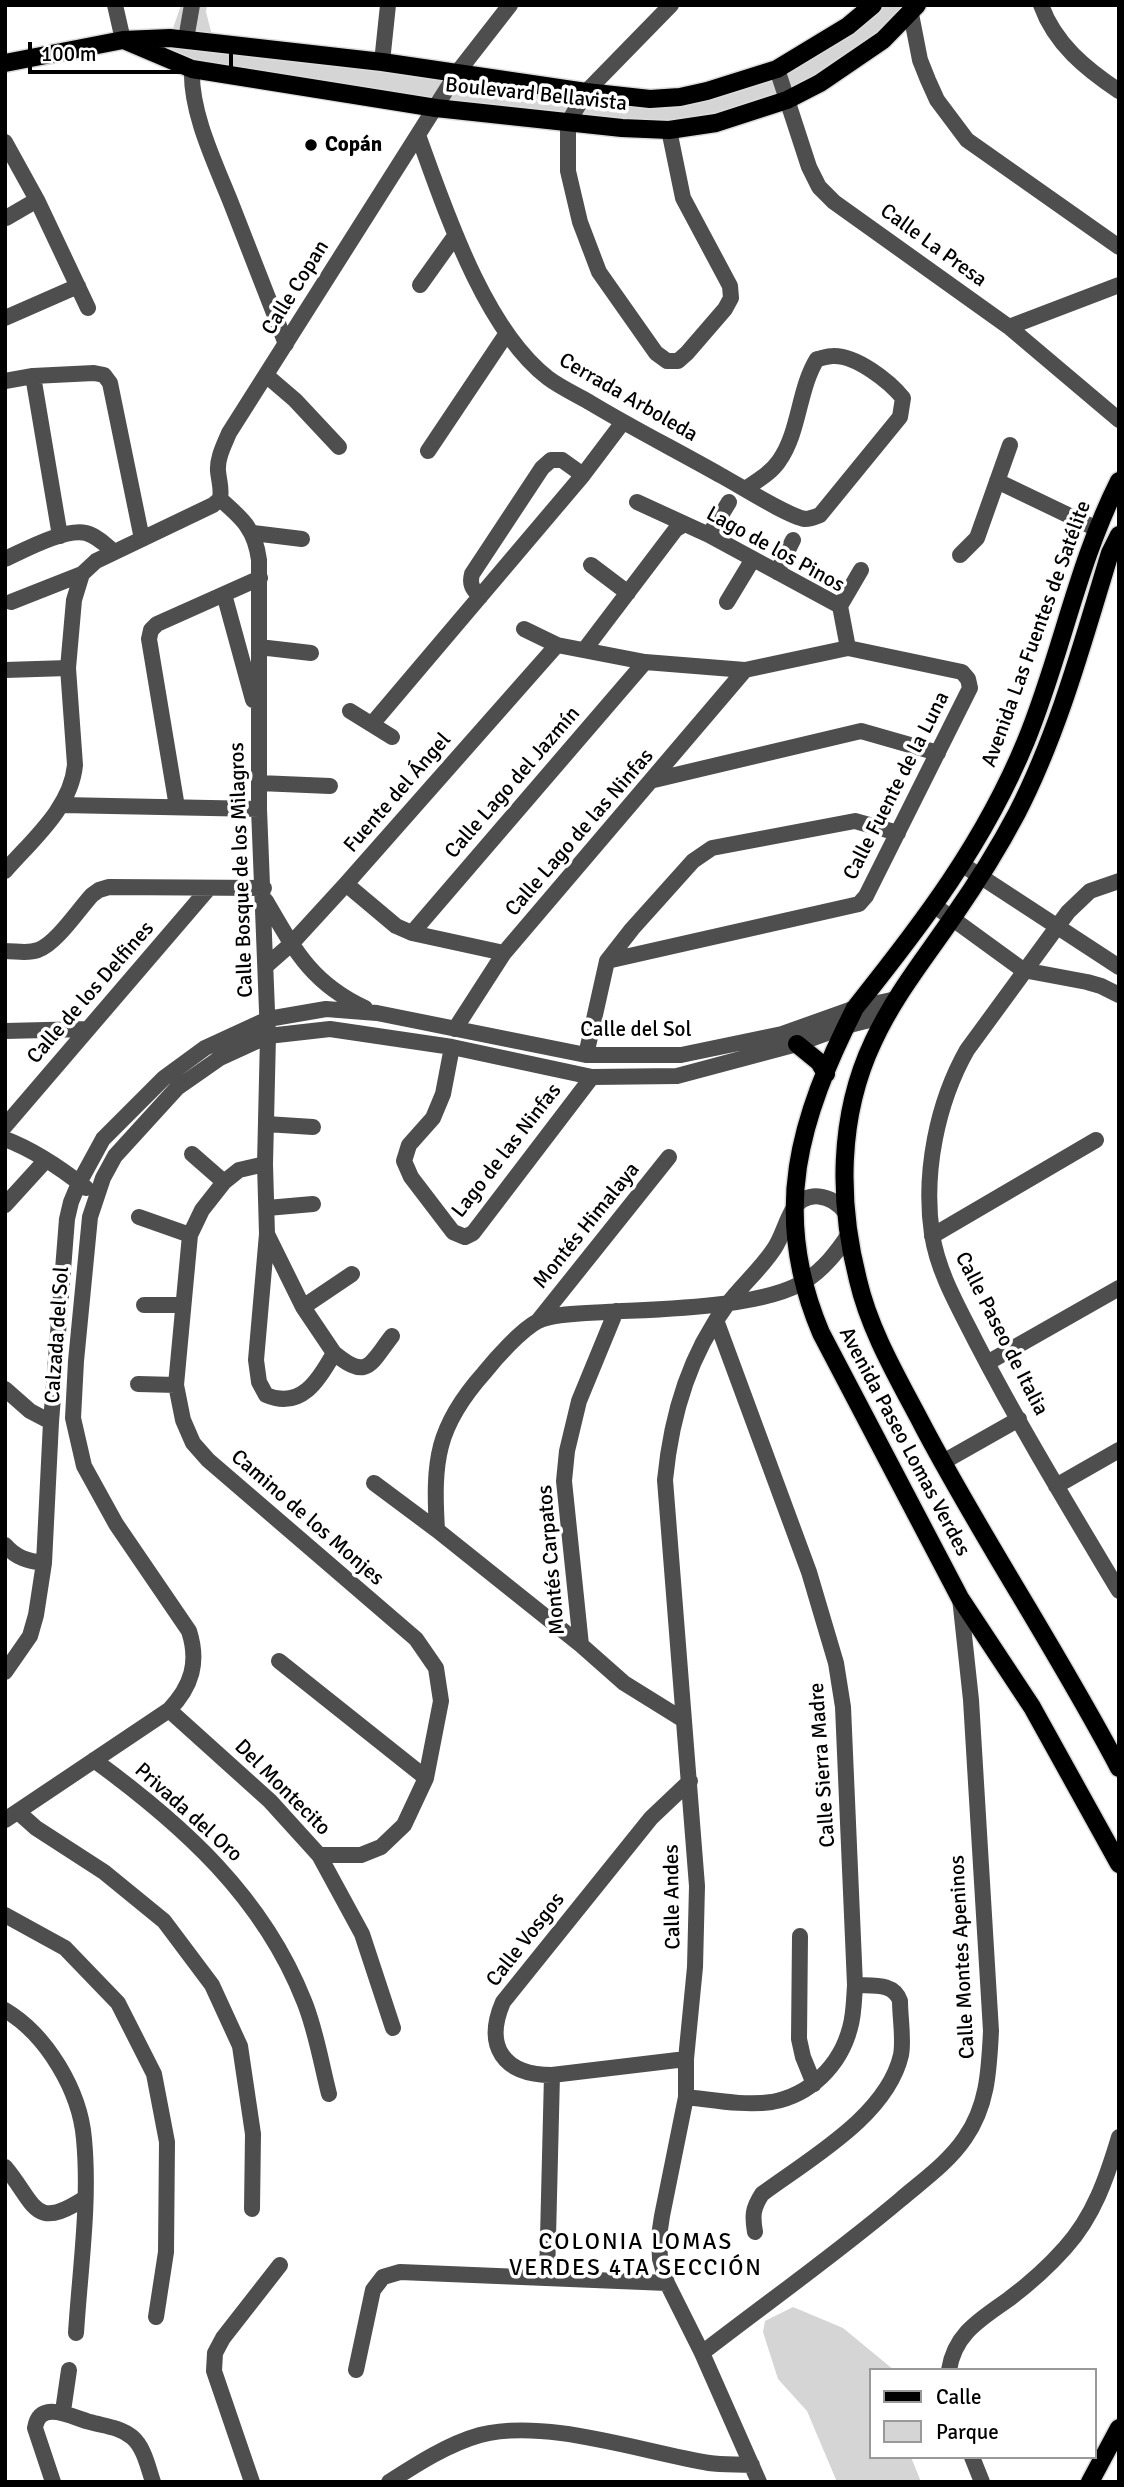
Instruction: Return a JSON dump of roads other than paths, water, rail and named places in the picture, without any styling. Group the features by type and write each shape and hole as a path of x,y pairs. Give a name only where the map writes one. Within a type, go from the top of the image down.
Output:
{"main road":[{"name":"Boulevard Bellavista","path":"5,63 122,40 170,37 382,62 586,92 650,99 680,97 777,69 848,26 873,5"},
{"name":"Boulevard Bellavista","path":"122,40 192,69 436,108 568,123 669,130 716,123 787,100 820,83 883,40 914,10"},
{"name":"Avenida Las Fuentes de Satélite","path":"855,1008 963,864 1004,792 1042,701 1097,529 1112,511 1119,481"},
{"name":"Avenida Las Fuentes de Satélite","path":"895,999 981,877 1017,814 1051,742 1110,553 1119,535"},
{"path":"890,964 908,979"},
{"name":"Avenida Paseo Lomas Verdes","path":"895,999 872,1044 855,1088 847,1135 845,1212 858,1281 888,1359 943,1462 1119,1768"},
{"name":"Avenida Paseo Lomas Verdes","path":"855,1008 807,1122 797,1167 793,1210 796,1250 811,1308 821,1333 960,1598 1032,1707 1119,1864"},
{"path":"797,1044 819,1062 826,1074"},
{"path":"1090,2482 1119,2428"}],"street":[{"path":"116,5 122,40"},
{"path":"186,39 191,5"},
{"path":"382,62 388,5"},
{"name":"Calle Copan","path":"220,499 222,488 218,469 229,433 457,73 510,5"},
{"path":"669,130 683,198 730,286 731,298 726,309 678,361 667,361 656,353 599,272 580,222 568,171 568,123 586,92 671,5"},
{"path":"1041,5 1052,29 1072,55 1119,91"},
{"path":"914,10 920,60 928,80 937,100 967,140 1119,247"},
{"path":"192,69 194,101 212,155 286,344"},
{"name":"Calle La Presa","path":"777,69 809,167 819,187 834,202 1010,327 1119,420"},
{"name":"Cerrada Arboleda","path":"418,135 451,242 507,333 526,356 547,378 745,489 795,516 808,520 820,515 900,417 903,398 892,385 853,360 834,355 817,359 808,374 790,438 779,461 745,489"},
{"path":"5,142 37,200 88,308"},
{"path":"6,218 37,200"},
{"path":"420,285 451,242"},
{"path":"1010,327 1119,285"},
{"path":"5,318 78,286"},
{"path":"428,451 507,333"},
{"path":"5,381 33,376 94,373 104,375 110,383 142,539"},
{"path":"33,376 60,536"},
{"path":"267,376 295,400 339,447"},
{"path":"373,723 583,475 623,422"},
{"path":"960,555 977,538 1010,445"},
{"path":"480,597 472,588 472,574 542,468 551,460 562,460 583,475"},
{"path":"998,481 1097,529"},
{"path":"11,602 82,574 96,561 213,505 220,499 253,533 302,539"},
{"path":"637,502 683,525"},
{"path":"709,535 729,502"},
{"name":"Lago de los Pinos","path":"585,649 676,529 683,525 709,535 840,606 848,648"},
{"path":"5,559 60,536 83,532 101,540 114,552"},
{"name":"Calle Bosque de los Milagros","path":"253,533 258,546 260,578 259,809 268,1019 265,1164 267,1234 256,1360 259,1382 266,1395 277,1399 297,1398 310,1388 324,1371 334,1353"},
{"path":"777,572 793,540"},
{"path":"727,602 753,559"},
{"path":"591,565 628,593"},
{"path":"840,606 861,570"},
{"path":"5,871 62,805 73,780 75,765 68,668 74,600 82,574"},
{"path":"177,807 149,639 151,630 157,624 260,578"},
{"name":"Calle Bosque de los Milagros","path":"224,594 259,719"},
{"path":"524,629 557,645 645,662 745,670 848,648"},
{"name":"Fuente del Ángel","path":"266,966 291,944 346,884 557,645"},
{"path":"259,647 311,653"},
{"name":"Calle Fuente de la Luna","path":"607,961 859,904 866,896 970,688 968,679 962,672 848,648"},
{"name":"Calle Lago del Jazmín","path":"412,933 645,662"},
{"path":"5,670 68,668"},
{"name":"Calle Lago de las Ninfas","path":"455,1029 503,953 654,780 745,670"},
{"path":"350,711 392,737"},
{"path":"654,780 861,730 938,753"},
{"path":"260,783 330,786"},
{"path":"62,805 259,809"},
{"path":"586,1055 607,961 693,861 712,848 855,821 898,832"},
{"path":"963,864 1115,965 1101,986"},
{"name":"Calle Paseo de Italia","path":"1119,881 1090,891 1079,900 1023,970 967,1050 948,1088 942,1110 933,1158 930,1215 937,1255 952,1293 987,1363 1119,1591"},
{"path":"346,884 396,926 412,933 503,953"},
{"path":"5,951 40,950 52,942 92,895 109,887 209,888 264,892 291,944 308,969 347,999 377,1013"},
{"name":"Calle de los Delfines","path":"5,1126 209,888"},
{"path":"934,906 1023,970 1101,986 1119,996"},
{"name":"Calle del Sol","path":"455,1029 586,1055 681,1055 782,1034 855,1008 895,999"},
{"name":"Calzada del Sol","path":"5,1672 30,1636 44,1563 51,1422 67,1219 79,1183 103,1139 164,1078 205,1048 268,1019 326,1009 377,1013 455,1029"},
{"name":"Calle del Sol","path":"452,1047 592,1077 677,1076 797,1044 846,1026 885,1016"},
{"path":"5,1031 87,1029"},
{"name":"Calzada del Sol","path":"11,1816 169,1710 179,1700 195,1664 195,1649 189,1631 116,1524 84,1465 73,1418 87,1236 96,1197 115,1156 177,1088 220,1058 268,1036 330,1029 452,1047"},
{"name":"Lago de las Ninfas","path":"452,1047 443,1094 433,1118 409,1145 404,1161 411,1177 453,1232 465,1237 474,1233 592,1077"},
{"path":"266,1124 313,1127"},
{"path":"5,1139 22,1145 46,1160 96,1197"},
{"path":"933,1236 1096,1140"},
{"path":"191,1154 224,1182"},
{"name":"Montés Himalaya","path":"437,1530 434,1483 439,1448 449,1421 470,1388 502,1352 538,1321 669,1157"},
{"path":"5,1205 46,1160"},
{"name":"Camino de los Monjes","path":"265,1164 239,1170 224,1182 202,1210 190,1235 176,1385 183,1420 193,1443 208,1460 416,1639 436,1668 441,1701 426,1779 404,1825 381,1847 361,1855 320,1854"},
{"path":"793,1210 804,1199 820,1196 835,1200 845,1212"},
{"path":"267,1208 313,1204"},
{"name":"Calle Andes","path":"759,2482 702,2353 667,2283 660,2259 659,2236 686,2097 686,2059 695,1967 697,1886 665,1480 677,1408 693,1365 716,1320 776,1246 793,1210"},
{"path":"139,1217 190,1235"},
{"path":"267,1234 303,1307 334,1353 350,1366 369,1366 392,1336"},
{"path":"538,1321 562,1316 729,1303 762,1297 804,1282 829,1261 849,1234"},
{"path":"303,1307 352,1274"},
{"path":"987,1363 1119,1288"},
{"path":"144,1305 182,1305"},
{"name":"Montés Carpatos","path":"581,1645 564,1481 567,1451 579,1401 616,1311"},
{"name":"Calle Sierra Madre","path":"686,2097 744,2103 770,2102 800,2093 814,2084 835,2062 850,2029 855,1985 843,1707 836,1663 809,1572 716,1320"},
{"path":"138,1384 176,1385"},
{"path":"5,1389 30,1411 51,1422"},
{"path":"943,1462 1019,1419"},
{"path":"1056,1486 1119,1450"},
{"path":"374,1483 581,1645 624,1683 682,1719"},
{"path":"5,1545 12,1553 26,1561 44,1563"},
{"name":"Calle Montes Apeninos","path":"702,2353 869,2225 948,2159 966,2137 985,2097 989,2068 990,2017 971,1700 960,1598"},
{"path":"279,1661 426,1779"},
{"name":"Del Montecito","path":"169,1710 270,1801 320,1854 362,1934 393,2028"},
{"name":"Privada del Oro","path":"94,1760 144,1798 217,1863 264,1922 304,2002 329,2094"},
{"name":"Calle Vosgos","path":"686,2059 534,2075 514,2067 499,2051 495,2040 496,2018 503,2002 651,1818 690,1781"},
{"path":"11,1816 36,1828 104,1872 164,1921 212,1984 240,2046 253,2134 252,2209"},
{"path":"5,1915 65,1948 118,2003 154,2074 167,2142 166,2252 156,2317"},
{"path":"800,1936 799,2039 814,2084"},
{"path":"755,2232 752,2216 754,2206 762,2194 862,2120 897,2068 901,2052 898,1994 883,1986 855,1985"},
{"path":"5,2010 44,2044 70,2087 84,2137 85,2198 76,2333"},
{"path":"547,2278 552,2075"},
{"path":"949,2368 952,2352 960,2338 975,2322 1010,2298 1066,2247 1086,2220 1104,2187 1119,2137"},
{"path":"5,2167 34,2208 48,2215 64,2212 85,2198"},
{"path":"252,2482 214,2371 215,2353 223,2338 281,2265"},
{"path":"356,2370 373,2290 383,2277 400,2272 667,2283"},
{"path":"63,2411 69,2370"},
{"path":"52,2482 35,2428 36,2421 41,2415 63,2411 82,2420 119,2429 133,2438 143,2453 153,2482"},
{"path":"389,2482 418,2463 460,2443 481,2435 519,2431 548,2431 712,2464 752,2465"},
{"path":"973,2459 982,2482"}],"place":[{"name":"Copán","path":"311,145"}],"district":[{"name":"COLONIA LOMAS VERDES 4TA SECCIÓN","path":"636,2256"}]}
